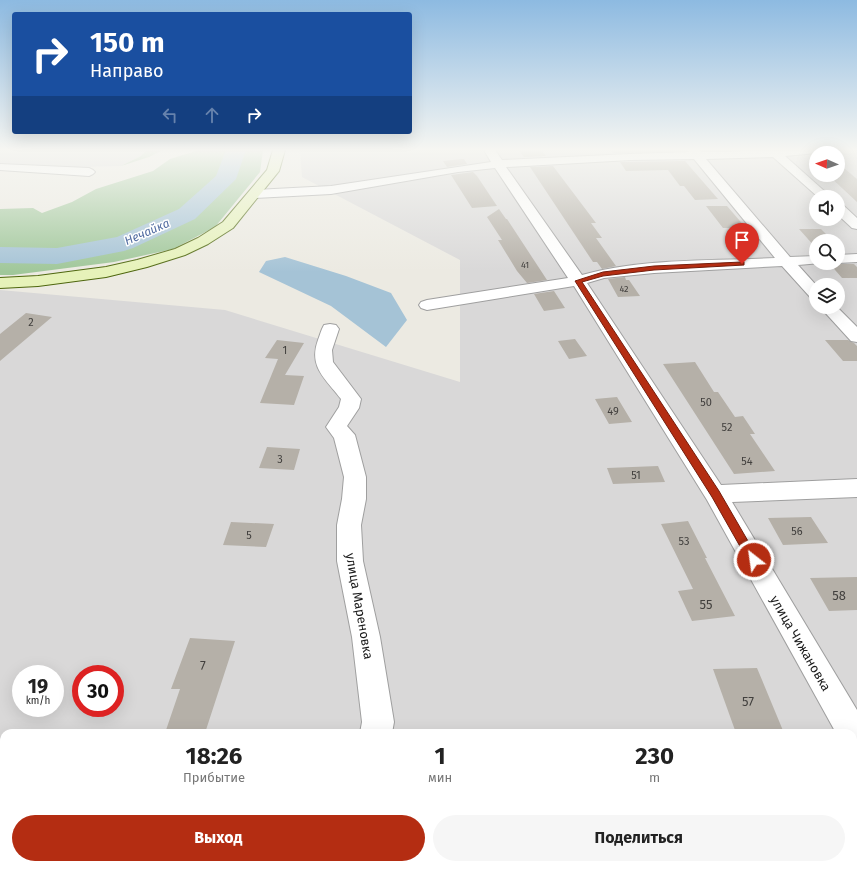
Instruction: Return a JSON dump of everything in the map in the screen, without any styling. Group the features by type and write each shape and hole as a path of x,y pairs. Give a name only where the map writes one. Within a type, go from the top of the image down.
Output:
{"street":[{"path":"0,283 38,281 106,272 141,264 180,252 203,241 228,225 258,191"},
{"path":"255,194 320,191"},
{"name":"улица Чижановка","path":"517,191 578,281 715,494 851,729"},
{"path":"725,191 809,287"},
{"path":"845,214 857,225"},
{"path":"845,259 857,258"},
{"path":"427,305 578,281 603,274 654,268 809,260"},
{"path":"835,314 857,337"},
{"name":"улица Мареновка","path":"330,329 322,356 326,368 343,386 351,398 349,408 336,427 344,435 355,477 354,499 349,525 350,561 366,637 378,722 377,729"},
{"path":"715,494 857,488"}],"shaded area":[{"path":"328,191 809,191 809,226 845,226 845,191 857,191 857,729 0,729 0,290 225,310 460,382 460,260"}],"green space":[{"path":"93,191 245,191 215,227 173,249 114,262 13,275 0,275 0,209 33,208 42,213 72,202"}],"water":[{"path":"285,257 346,276 391,293 407,320 386,347 331,306 259,272 266,261"}],"building":[{"path":"461,191 487,191 497,206 472,208"},
{"path":"546,191 572,191 596,223 591,223 602,238 596,238 616,266 602,269 597,262 593,262"},
{"path":"688,191 711,191 718,199 695,200"},
{"path":"845,191 845,191 857,191 857,202"},
{"path":"706,206 727,206 746,228 723,228"},
{"path":"499,209 547,280 527,283 517,271 498,240 502,240 487,217"},
{"path":"799,229 821,229 826,234 809,234 809,240"},
{"path":"845,264 854,264 857,267 857,278 842,278 835,270 845,270"},
{"path":"625,277 626,280 629,280 640,296 618,297 608,279"},
{"path":"554,291 565,308 544,311 534,294"},
{"path":"26,313 52,317 0,361 0,334"},
{"path":"575,339 587,356 569,359 558,341"},
{"path":"277,340 304,343 285,375 304,376 294,405 260,403 278,359 265,358"},
{"path":"825,340 848,340 854,343 857,346 857,361 843,361"},
{"path":"695,362 714,392 718,392 735,417 743,416 755,434 750,434 775,471 734,474 663,364"},
{"path":"617,397 632,422 609,424 595,399"},
{"path":"267,447 300,449 294,470 259,468"},
{"path":"658,466 665,482 613,484 607,468"},
{"path":"811,517 828,543 783,545 768,518"},
{"path":"688,521 735,616 692,621 678,591 693,589 661,524"},
{"path":"231,522 274,524 266,547 223,545"},
{"path":"857,577 857,610 829,611 810,578"},
{"path":"190,638 235,641 206,729 166,729 180,689 171,689"},
{"path":"757,668 782,729 735,729 713,669"}],"waterway":[{"name":"Нечайка","path":"0,255 57,256 124,243 187,214 212,191"}],"route":[{"path":"742,264 654,268 603,274 578,281 715,494 754,560"}]}
